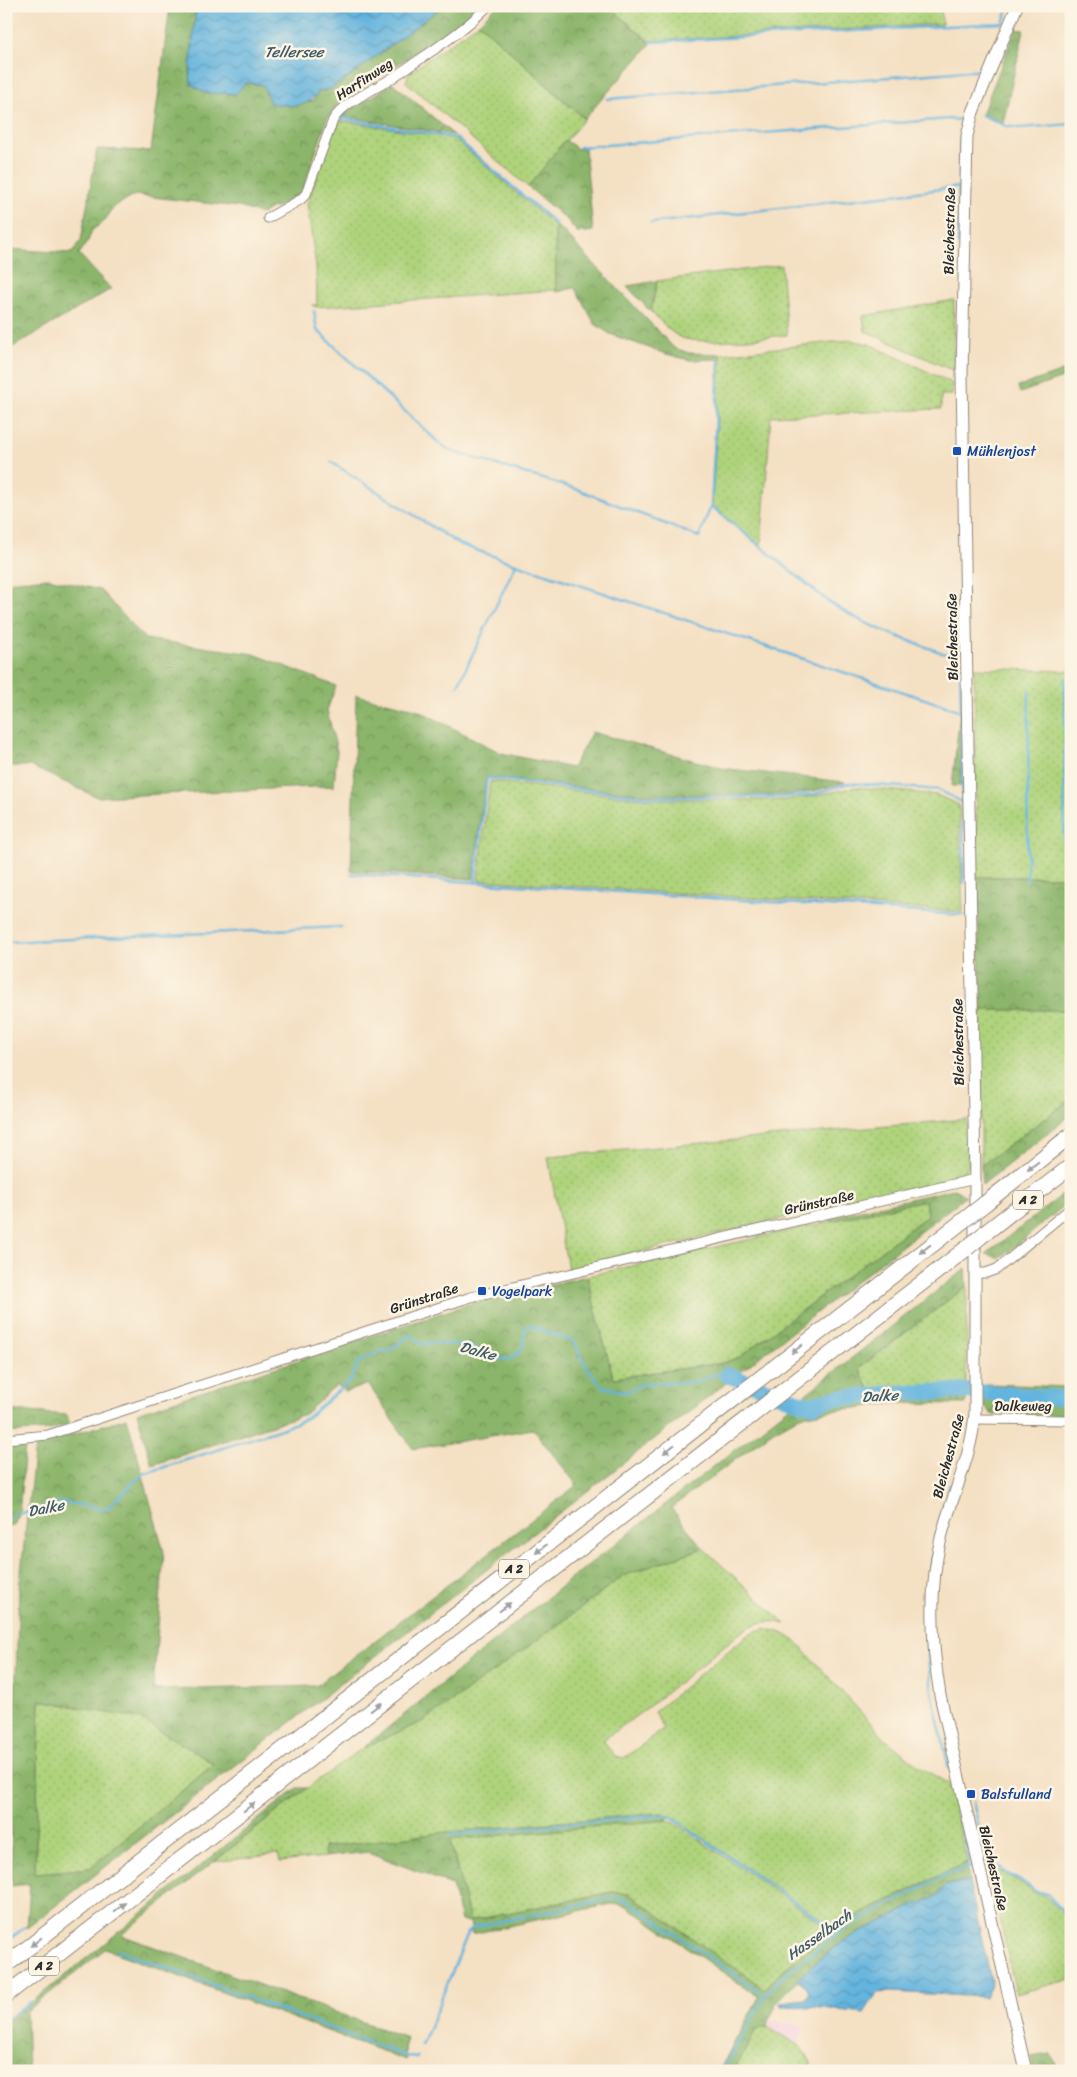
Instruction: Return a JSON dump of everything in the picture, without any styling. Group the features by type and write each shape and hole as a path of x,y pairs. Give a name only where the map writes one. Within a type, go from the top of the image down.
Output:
{"highway":[{"name":"A 2","path":"6,1965 1071,1135"},
{"name":"A 2","path":"6,1995 1071,1166"}],"street":[{"name":"Harfinweg","path":"268,218 300,200 306,194 333,120 340,110 395,76 473,20 488,6"},
{"name":"Bleichestraße","path":"1017,6 973,112 967,136 962,376 975,1179 976,1387 975,1416 940,1539 934,1608 935,1668 1026,2071"},
{"name":"Grünstraße","path":"6,1439 48,1435 471,1297 975,1179"},
{"path":"975,1272 986,1273 997,1269 1071,1208"},
{"name":"Dalkeweg","path":"975,1416 1071,1420"}],"shaded area":[{"path":"769,2020 804,2026 799,2045 767,2027"}],"green space":[{"path":"170,6 196,6 190,72 191,84 245,83 263,85 270,103 294,105 313,101 319,91 325,91 342,82 443,6 480,6 471,15 336,106 327,119 304,187 299,194 276,208 272,207 262,214 239,207 135,195 117,205 110,211 105,221 92,230 88,241 79,254 111,289 6,351 6,249 72,253 81,240 97,149 151,151"},
{"path":"496,6 609,6 651,44 584,119 479,23"},
{"path":"613,6 941,6 942,24 649,41 611,8"},
{"path":"479,23 584,119 528,187 406,82 409,73"},
{"path":"1016,29 1024,30 1003,123 982,114"},
{"path":"393,83 454,135 341,116"},
{"path":"336,120 453,138 555,226 556,290 316,307 312,305 317,305 316,266 307,204"},
{"path":"565,140 578,149 585,148 593,231 578,233 567,220 528,187"},
{"path":"555,226 561,229 674,348 689,353 721,354 721,359 689,360 666,354 610,334 595,324 575,288 556,292"},
{"path":"781,265 787,335 716,341 689,340 672,332 651,312 657,281"},
{"path":"657,281 651,312 627,286"},
{"path":"954,300 954,371 865,331 863,316"},
{"path":"851,340 869,344 952,383 952,395 941,395 941,409 771,416 761,546 712,506 721,354"},
{"path":"1071,368 1071,375 1020,393 1018,387"},
{"path":"48,578 100,590 145,639 254,654 336,686 327,710 337,751 334,786 97,797 30,766 6,766 6,582"},
{"path":"974,668 1071,671 1071,877 977,877"},
{"path":"356,695 416,709 501,753 572,768 592,732 721,768 845,782 813,791 785,795 649,795 486,777 473,879 351,871"},
{"path":"960,712 961,786 952,786"},
{"path":"490,781 649,799 785,800 856,787 937,795 959,805 963,912 478,880"},
{"path":"977,877 1071,877 1071,1010 981,1010"},
{"path":"981,1010 1071,1010 1071,1099 981,1166"},
{"path":"1071,1099 1071,1115 982,1185 981,1166"},
{"path":"966,1119 969,1165 962,1174 955,1178 568,1269 548,1157"},
{"path":"1071,1188 1071,1200 1001,1258 986,1254"},
{"path":"954,1189 966,1196 27,1928 30,1884 12,1886 11,1818 19,1589 35,1446 127,1418 164,1552 153,1690 316,1686 577,1485 533,1429 413,1449 368,1384 346,1392 337,1385 305,1414 152,1465 137,1413 472,1303 587,1276 613,1378 723,1363 740,1357 927,1216 925,1200 831,1221 830,1217","holes":["40,1700 141,1719 214,1764 90,1868 35,1873"]},
{"path":"925,1200 927,1216 740,1357 723,1363 613,1378 587,1276"},
{"path":"966,1268 967,1286 859,1368 869,1389 966,1388 966,1404 898,1403 800,1416 772,1432 671,1508 703,1548 623,1576 426,1720 363,1748 558,1589"},
{"path":"967,1286 966,1388 869,1389 859,1368"},
{"path":"986,1384 1071,1387 1071,1415 991,1414 984,1406"},
{"path":"6,1410 67,1415 70,1424 49,1430 6,1433"},
{"path":"25,1445 19,1515 14,1525 6,1526 6,1446"},
{"path":"703,1548 786,1624 765,1622 745,1629 647,1708 603,1740 615,1756 624,1758 664,1729 654,1712 750,1633 765,1628 786,1634 795,1640 885,1739 920,1767 949,1784 967,1862 834,1928 671,1816 662,1813 448,1832 324,1847 325,1857 280,1862 278,1854 214,1862 307,1788 363,1748 426,1720 623,1576"},
{"path":"40,1700 141,1719 214,1764 90,1868 35,1874"},
{"path":"297,1788 307,1788 121,1935 407,2038 405,2045 406,2060 105,1949 26,2012 28,2071 6,2071 6,2023"},
{"path":"662,1813 671,1816 667,1820 450,1840 470,1921 611,1892 629,1894 765,1989 777,1975 838,1925 967,1862 969,1882 959,1882 945,1886 934,1898 912,1906 845,1940 818,1960 776,2003 767,2027 756,2030 734,2071 719,2071 759,1997 625,1905 611,1904 472,1934 470,1922 461,1921 452,1885 368,1852 325,1857 324,1847 448,1832"},
{"path":"667,1820 675,1823 832,1930 777,1975 765,1989 629,1894 611,1892 470,1921 450,1840"},
{"path":"989,1868 1006,1874 1032,1891 1046,1897 1071,1923 1071,1979 1016,1994"},
{"path":"767,2027 799,2045 811,2062 809,2071 734,2071 756,2029"},
{"path":"1051,2054 1059,2071 1034,2071 1031,2057"}],"water":[{"name":"Tellersee","path":"196,6 443,6 342,82 330,89 319,91 314,97 303,104 291,106 270,103 263,85 245,83 236,94 205,93 191,84 190,72"},
{"path":"959,1882 969,1882 992,1984 985,1997 877,1993 864,2013 813,2007 781,2006 780,2002 806,1999 809,1994 807,1987 796,1981 818,1960 845,1940 912,1906 934,1898 945,1886"}],"waterway":[{"path":"651,42 1003,23 1009,6"},
{"path":"1015,29 1024,6"},
{"path":"607,99 980,71 963,120 960,137 959,187"},
{"path":"982,115 1006,126 1020,128 1071,124"},
{"path":"340,118 456,138 556,224"},
{"path":"580,147 949,119 963,120"},
{"path":"651,223 959,187 958,244"},
{"path":"314,311 317,330 440,444 451,451 579,490 699,537 711,506 829,602 844,612 893,635 960,659 964,883"},
{"path":"711,506 719,360"},
{"path":"331,462 459,544 516,564 458,685"},
{"path":"516,564 961,711"},
{"path":"1064,880 1065,678"},
{"path":"1027,880 1029,690"},
{"path":"475,882 487,778 649,797 785,797 814,794 849,783 939,790 962,802"},
{"path":"351,874 963,915"},
{"path":"6,942 341,927"},
{"name":"Dalke","path":"6,1517 64,1502 106,1509 143,1474 284,1428 307,1418 352,1379 358,1362 380,1351 389,1351 410,1335 421,1344 444,1343 468,1346 504,1359 516,1355 521,1350 524,1330 529,1325 574,1342 587,1368 603,1387 627,1392 642,1384 697,1382 713,1375 727,1375"},
{"name":"Dalke","path":"727,1375 812,1405 829,1399 897,1393 965,1391 1071,1399"},
{"path":"949,1769 930,1681 927,1644 927,1598 937,1531 950,1485"},
{"path":"953,1789 971,1867"},
{"path":"973,1802 988,1864"},
{"path":"449,1835 664,1815 671,1817 838,1932"},
{"name":"Hasselbach","path":"986,1864 992,1864 1001,1868 1005,1873 1019,1879 1035,1891 1047,1894 1071,1920"},
{"name":"Hasselbach","path":"722,2071 765,1996 779,1979 842,1930 944,1875 972,1867"},
{"path":"422,2046 468,1933 474,1927 614,1898 628,1901 765,1996"},
{"path":"6,1942 25,1927"},
{"path":"118,1950 406,2056 417,2057"},
{"path":"6,2020 30,2002"}],"place":[{"name":"Mühlenjost","path":"957,451"},
{"name":"Vogelpark","path":"482,1291"},
{"name":"Balsfulland","path":"971,1794"}]}
